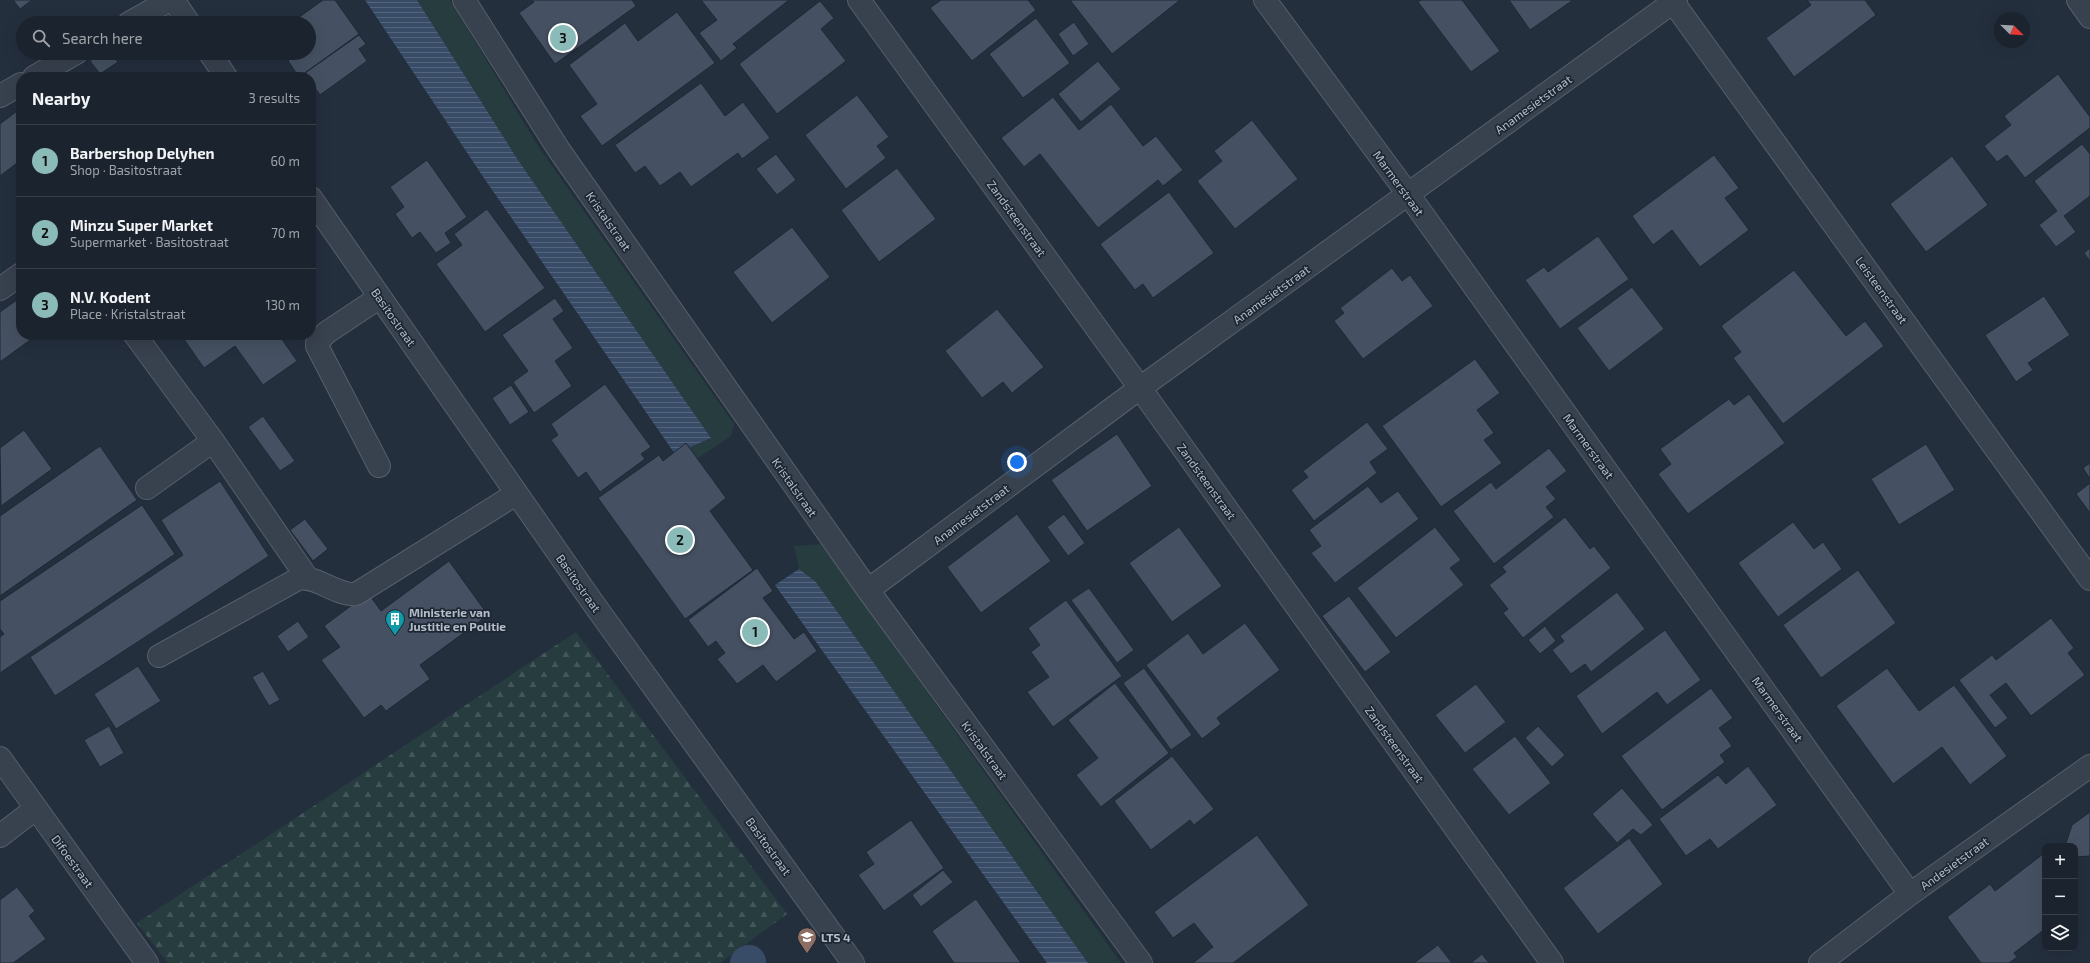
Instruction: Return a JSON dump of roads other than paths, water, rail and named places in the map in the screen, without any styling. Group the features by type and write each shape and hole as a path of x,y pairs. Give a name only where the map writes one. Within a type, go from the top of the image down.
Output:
{"street":[{"path":"142,16 171,0 184,16"},
{"name":"Kristalstraat","path":"464,0 559,150 868,590 1141,963"},
{"name":"Zandsteenstraat","path":"859,0 1140,388 1552,963"},
{"name":"Marmerstraat","path":"1265,0 1408,194 1910,894"},
{"path":"2078,0 2090,17"},
{"name":"Anamesietstraat","path":"868,590 1140,388 1674,1"},
{"name":"Leisteenstraat","path":"1674,1 2090,579"},
{"path":"43,72 64,60"},
{"path":"215,60 223,72"},
{"path":"0,96 16,87"},
{"name":"Basitostraat","path":"316,205 516,494 853,963"},
{"path":"0,289 16,278"},
{"path":"379,466 317,343 326,333 380,297"},
{"path":"139,340 212,441 308,579"},
{"path":"147,488 212,441"},
{"path":"159,656 298,579 308,579 347,595 356,594 516,494"},
{"name":"Difoestraat","path":"0,758 35,809 147,963"},
{"name":"Andesietstraat","path":"1820,963 1910,894 2090,766"},
{"path":"0,836 35,809"}],"water":[{"path":"365,0 417,0 518,160 711,438 675,454 486,181"},
{"path":"799,569 816,582 1088,963 1047,963 775,585"}],"place":[{"name":"N.V. Kodent","path":"563,38"},
{"name":"Minzu Super Market","path":"680,540"},
{"name":"Barbershop Delyhen","path":"755,632"},
{"name":"Ministerie van Justitie en Politie","path":"395,636"},
{"name":"LTS 4","path":"807,954"}]}
